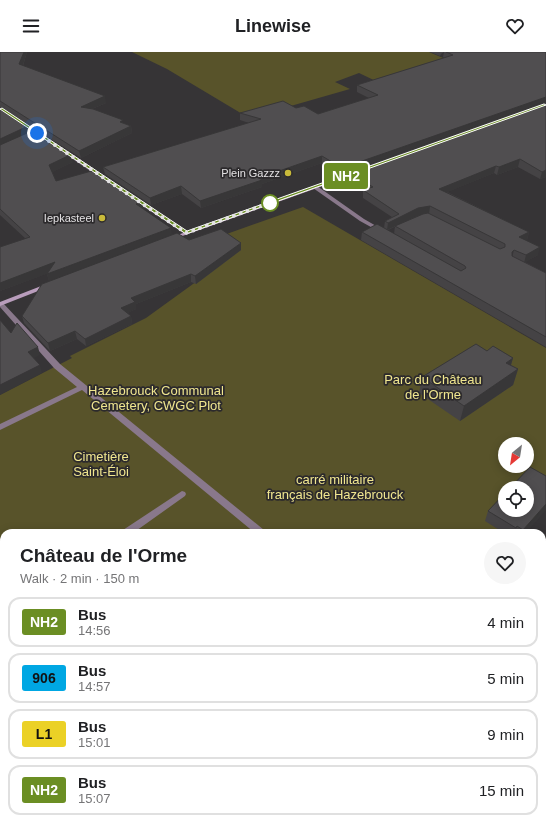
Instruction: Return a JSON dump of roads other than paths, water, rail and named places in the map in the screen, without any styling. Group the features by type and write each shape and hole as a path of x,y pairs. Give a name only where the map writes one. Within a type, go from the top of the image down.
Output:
{"main road":[{"path":"165,241 368,169"},
{"path":"0,304 58,281"}],"street":[{"path":"12,117 49,140"},
{"path":"29,136 37,133"},
{"path":"60,148 104,177"},
{"path":"315,187 358,217 388,234"},
{"path":"130,195 186,233"},
{"path":"0,304 57,366 196,484 256,529"},
{"path":"0,427 83,387"},
{"path":"132,529 182,494"}],"place":[{"name":"Plein Gazzz","path":"288,173"},
{"name":"Iepkasteel","path":"102,218"}],"park label":[{"name":"Parc du Château de l'Orme","path":"433,386"},
{"name":"Hazebrouck Communal Cemetery, CWGC Plot","path":"156,398"},
{"name":"Cimetière Saint-Éloi","path":"101,464"},
{"name":"carré militaire français de Hazebrouck","path":"335,486"}]}
